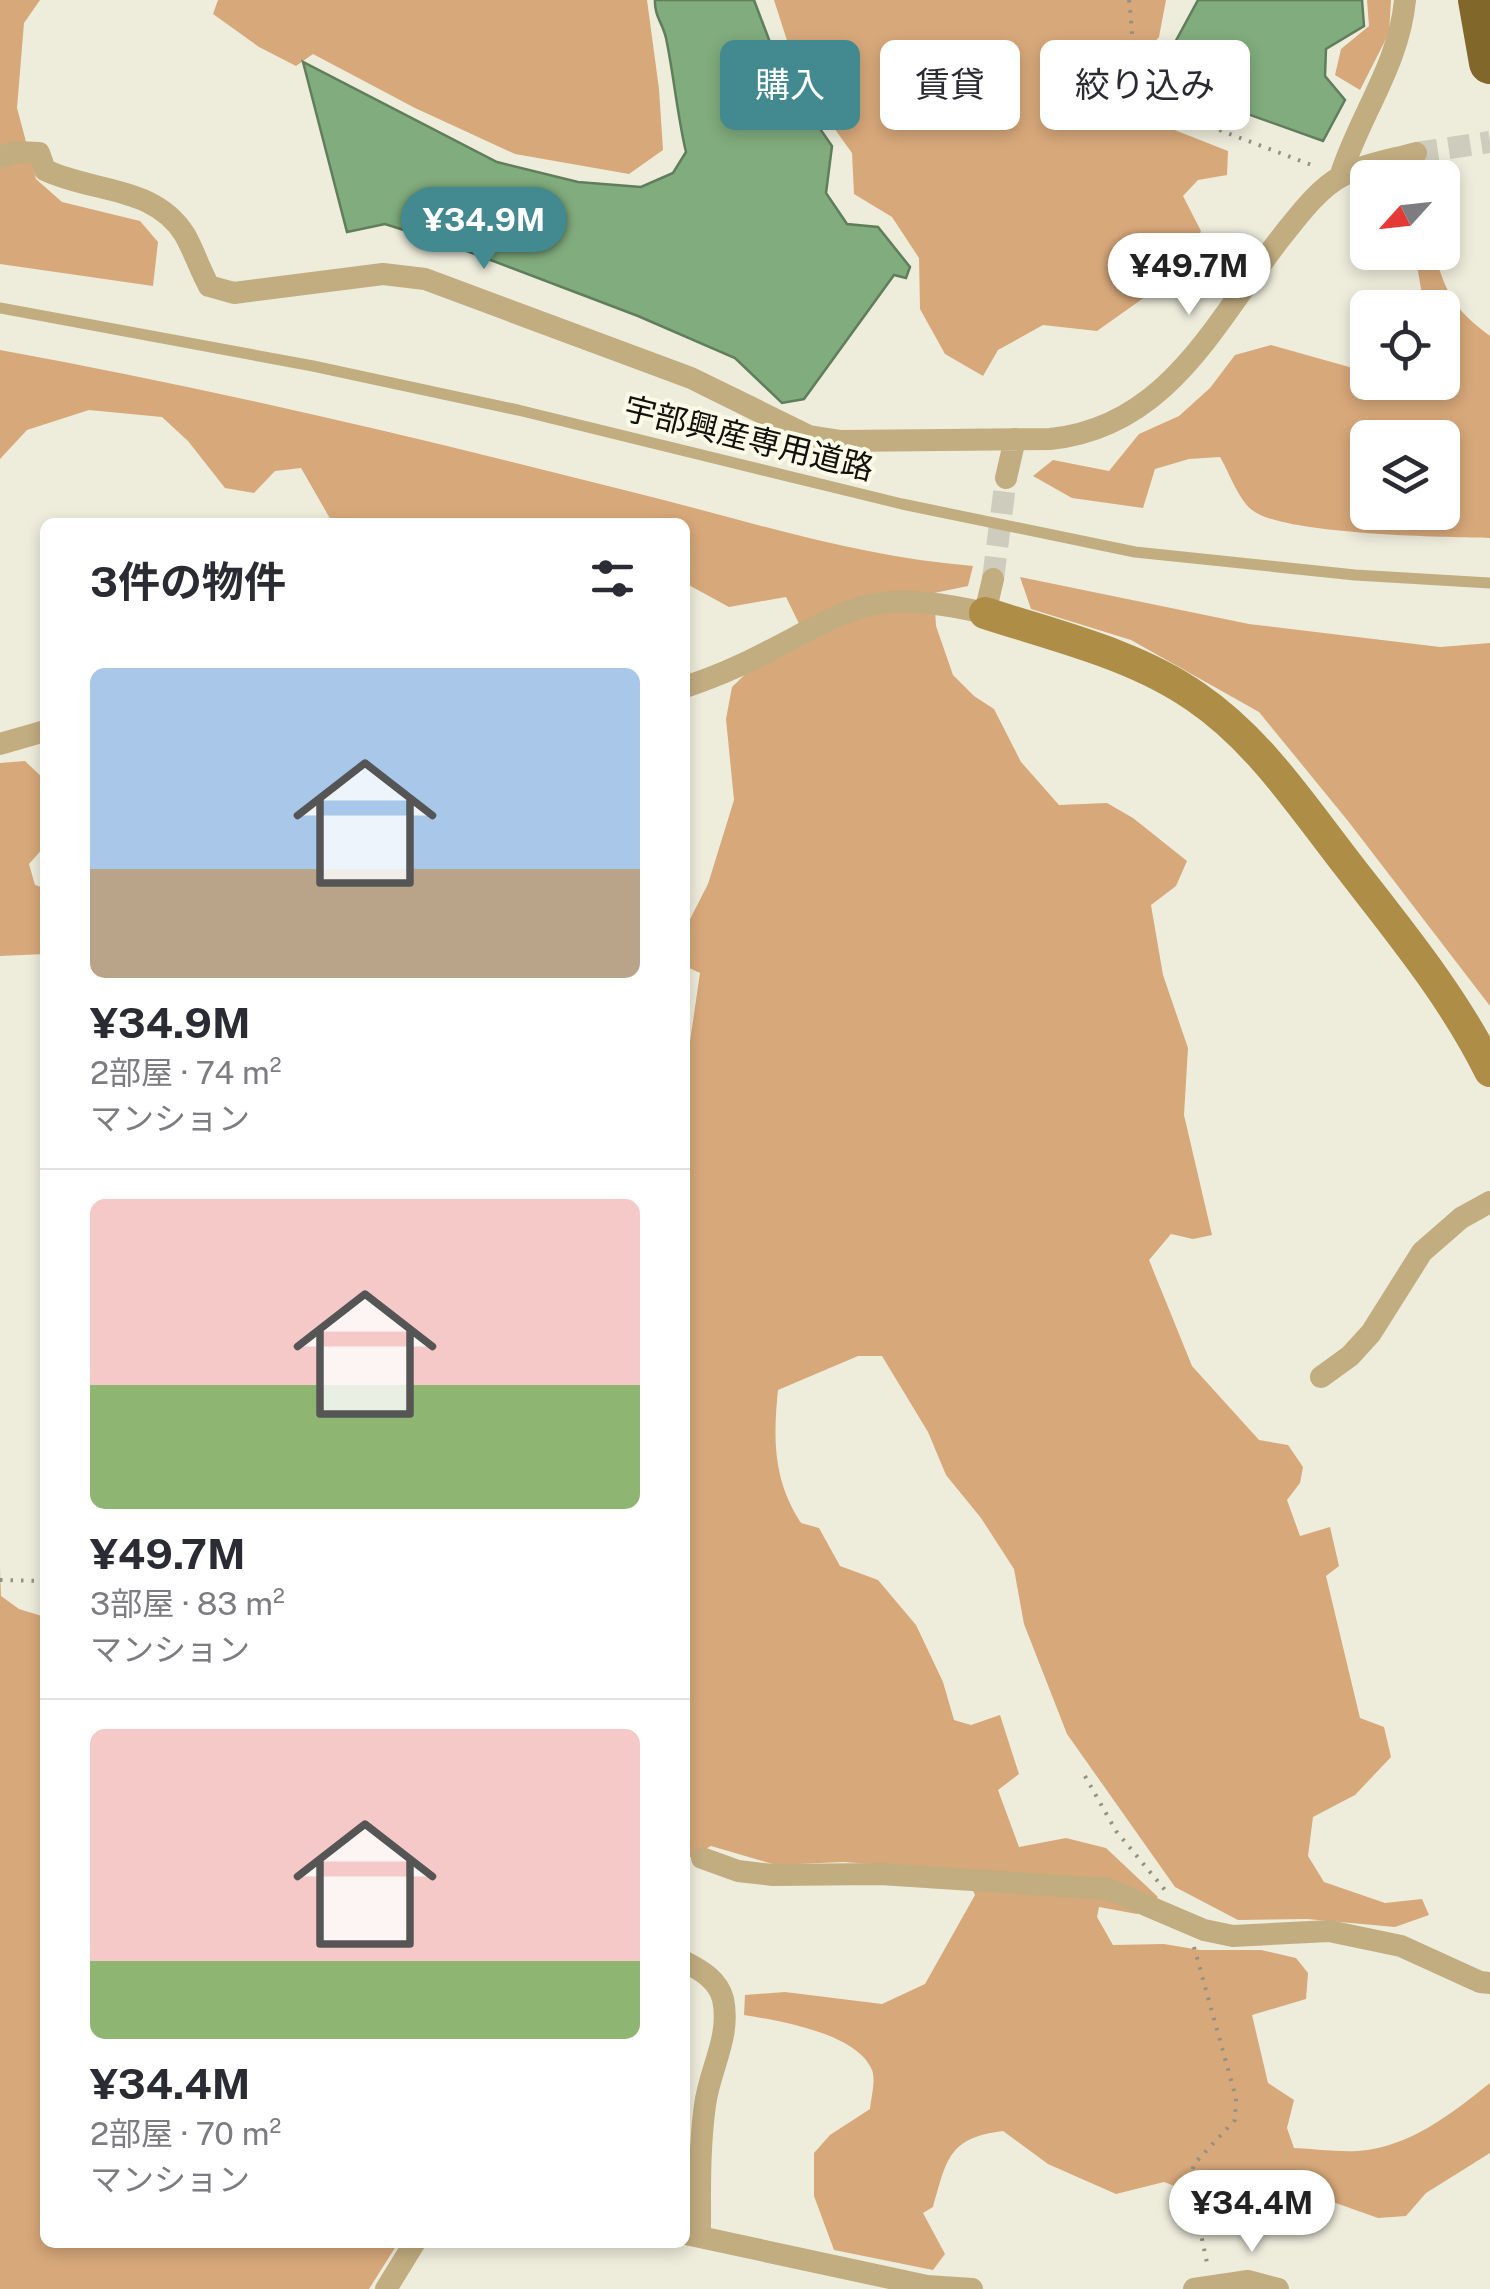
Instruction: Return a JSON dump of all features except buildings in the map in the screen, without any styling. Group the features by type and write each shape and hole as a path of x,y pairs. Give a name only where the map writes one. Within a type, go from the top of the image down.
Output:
{"highway":[{"path":"1478,0 1490,63"}],"street":[{"path":"1340,177 1348,150 1388,69 1402,27 1405,0"},
{"path":"0,157 18,152 39,153 45,170 68,181 153,202 186,237 209,286 234,293 383,274 425,279 690,378 809,436 841,441 1083,436 1111,426 1169,383 1194,356 1301,212 1340,177 1416,154"},
{"path":"1006,478 1015,438"},
{"path":"985,613 992,578"},
{"path":"690,685 720,675 832,618 871,605 910,602 985,613 1072,641 1162,677 1195,696 1266,760 1450,1000 1490,1071"},
{"path":"0,744 40,733"},
{"path":"1321,1377 1350,1356 1371,1333 1422,1252 1461,1218 1490,1202"},
{"path":"702,1858 738,1871 772,1876 880,1874 1108,1889 1151,1905 1188,1925 1234,1936 1329,1932 1401,1946 1490,1983"},
{"path":"690,1965 714,1980 722,1996 724,2024 722,2048 708,2090 692,2236 927,2286 972,2289"},
{"path":"386,2289 412,2248"},
{"path":"1203,2288 1248,2281 1278,2289"}],"lane":[{"name":"宇部興産専用道路","path":"0,308 444,394 902,504 1135,552 1355,575 1490,583"}],"path":[{"path":"1129,0 1137,75 1149,98 1161,108 1340,177"},
{"path":"0,1580 40,1581"},
{"path":"1085,1776 1116,1832 1170,1896 1188,1925 1236,2098 1235,2120 1194,2164 1190,2182 1203,2288"}],"shaded area":[{"path":"0,0 40,0 24,23 17,108 36,179 62,202 140,221 158,242 153,286 0,264"},
{"path":"218,0 647,0 663,150 629,174 515,154 415,108 313,54 296,66 259,47 213,14"},
{"path":"655,0 754,0 769,40 720,40 720,130 821,130 832,146 826,193 847,224 878,227 910,267 906,278 894,275 804,399 782,403 735,358 638,316 451,245 385,224 347,232 303,62 497,162 578,182 641,187 673,173 686,152 666,38"},
{"path":"774,0 1166,0 1156,40 1040,40 1040,130 1175,130 1228,151 1227,175 1198,180 1183,196 1201,231 1183,270 1097,331 1043,325 998,350 983,376 945,354 920,309 919,258 892,217 854,194 852,153 835,130 860,130 860,40 787,40"},
{"path":"1198,0 1362,0 1364,26 1326,49 1325,76 1345,100 1323,141 1250,115 1250,40 1176,40"},
{"path":"1367,0 1391,0 1389,33 1360,90 1335,75 1341,49 1369,26"},
{"path":"1418,270 1440,270 1448,290 1421,290"},
{"path":"1460,308 1490,336 1490,538 1329,530 1269,518 1247,505 1220,457 1189,459 1155,469 1143,508 1072,498 1033,476 1053,460 1109,471 1139,434 1179,416 1210,388 1235,355 1271,345 1350,367 1350,400 1460,400"},
{"path":"0,350 314,415 841,545 973,566 968,586 934,593 936,626 953,675 994,709 1021,762 1059,805 1107,803 1133,818 1187,861 1176,886 1151,905 1163,975 1188,1048 1184,1115 1212,1235 1193,1239 1171,1234 1149,1260 1192,1366 1259,1440 1288,1445 1303,1467 1300,1483 1287,1500 1300,1536 1330,1527 1339,1566 1326,1576 1360,1718 1384,1727 1391,1757 1355,1795 1313,1817 1308,1856 1324,1882 1385,1903 1422,1899 1429,1915 1395,1927 1307,1919 1238,1920 1175,1887 1067,1734 1024,1624 1014,1569 981,1518 946,1475 928,1432 882,1356 858,1356 778,1390 777,1459 785,1491 801,1523 819,1528 840,1566 878,1580 916,1625 943,1682 954,1720 971,1725 1000,1715 1019,1774 998,1790 1019,1847 1066,1838 1106,1848 1158,1897 1137,1914 1099,1907 1097,1917 1113,1945 1261,1950 1296,1958 1308,1973 1306,1999 1252,2015 1268,2083 1294,2100 1287,2128 1294,2148 1358,2151 1395,2143 1445,2117 1490,2083 1490,2153 1426,2193 1406,2216 1378,2218 1316,2196 1270,2200 1241,2194 1206,2198 1164,2182 1116,2194 1048,2164 1003,2131 960,2145 947,2164 933,2207 923,2213 945,2254 933,2270 834,2250 814,2196 814,2153 830,2135 870,2109 872,2070 864,2057 834,2038 796,2025 744,2015 745,1995 785,1992 882,2004 925,1984 975,1895 963,1870 843,1862 776,1865 711,1846 690,1857 690,1041 700,973 690,968 690,919 708,884 734,800 726,719 732,687 754,666 807,640 786,597 729,607 690,586 690,518 330,518 301,468 275,471 254,493 225,488 188,441 162,417 89,410 27,430 0,459"},
{"path":"1020,577 1249,624 1440,647 1490,643 1490,1006 1259,712 1131,640 1031,609"},
{"path":"25,761 40,775 40,852 29,864 35,885 40,886 40,954 0,956 0,763"},
{"path":"0,1568 1,1596 19,1609 40,1615 40,2248 395,2248 369,2289 0,2289"}],"tunnel":[{"path":"1416,153 1490,142"},
{"path":"993,579 1006,478"}]}
